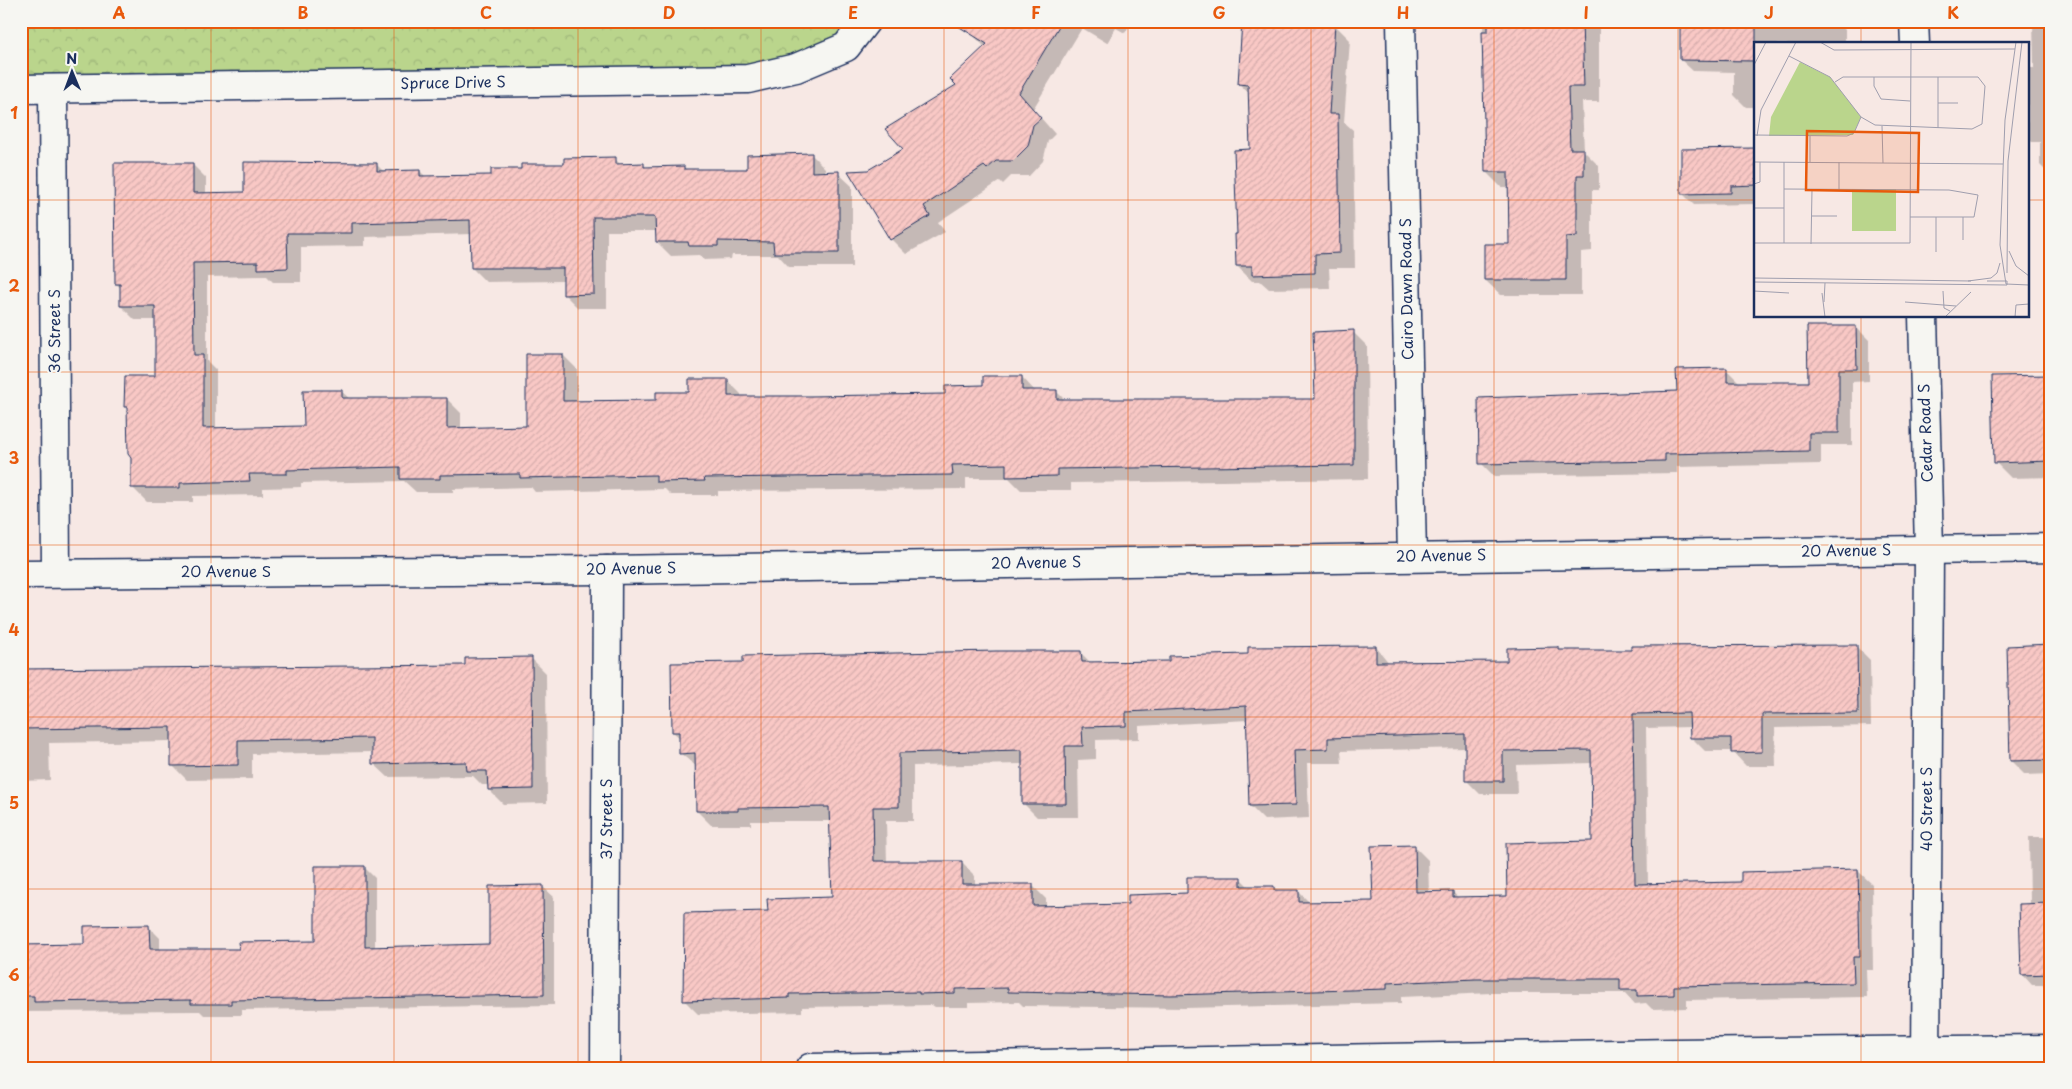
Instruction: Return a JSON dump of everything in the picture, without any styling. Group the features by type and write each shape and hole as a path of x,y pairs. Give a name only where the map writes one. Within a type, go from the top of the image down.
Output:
{"street":[{"name":"Spruce Drive S","path":"21,89 748,79 796,68 846,47 866,21"},
{"name":"Cairo Dawn Road S","path":"1401,21 1412,557"},
{"path":"1914,21 1915,42"},
{"name":"36 Street S","path":"53,89 56,572"},
{"name":"Cedar Road S","path":"1923,318 1929,549"},
{"name":"20 Avenue S","path":"21,574 56,572 607,570 2051,548"},
{"name":"40 Street S","path":"1925,1059 1929,549"},
{"name":"37 Street S","path":"605,1068 607,570"},
{"path":"810,1068 1925,1059 2051,1049"}],"green space":[{"path":"21,21 866,21 796,68 21,89"}],"building":[{"path":"950,21 1062,21 1019,93 1041,118 1033,125 1028,146 1013,161 996,161 987,169 984,166 924,206 930,216 890,240 848,171 868,170 903,149 885,129 956,85 950,79 987,44"},
{"path":"1242,21 1335,24 1329,114 1338,114 1340,253 1315,254 1315,273 1252,275 1252,266 1236,266 1235,234 1237,234 1234,150 1250,149 1248,85 1238,84"},
{"path":"1488,21 1582,21 1584,87 1568,87 1570,149 1584,149 1584,175 1577,175 1577,236 1566,237 1566,280 1484,280 1484,244 1509,244 1508,172 1485,172 1482,31 1488,31"},
{"path":"1680,21 1756,21 1754,61 1680,60"},
{"path":"1754,148 1754,185 1731,186 1731,193 1681,194 1681,149"},
{"path":"812,153 812,172 839,171 839,253 774,253 773,242 718,241 718,246 689,246 688,242 656,242 655,217 593,217 594,294 563,295 563,268 471,268 470,220 352,223 352,233 287,233 288,268 258,269 258,262 193,263 194,355 203,355 203,428 304,426 303,390 342,390 342,398 447,398 447,428 526,426 526,354 563,354 563,401 656,400 656,392 689,392 689,379 728,379 728,396 945,394 945,386 983,385 983,376 1022,376 1022,390 1057,390 1057,399 1315,399 1313,332 1354,330 1354,465 1057,469 1057,476 1006,477 1006,464 952,465 953,475 704,478 705,481 656,482 656,475 520,478 520,474 440,475 440,479 400,479 400,467 287,470 287,474 249,474 250,481 180,483 180,488 131,488 127,407 124,407 125,376 155,376 155,306 120,306 120,284 115,284 114,163 193,163 193,193 244,192 244,162 377,163 377,171 420,170 420,176 491,175 491,169 521,169 521,164 564,164 564,158 616,157 616,164 644,163 644,167 684,166 684,169 747,169 747,155"},
{"path":"1807,326 1856,326 1857,369 1839,369 1839,433 1809,433 1809,451 1665,454 1665,461 1479,464 1478,398 1677,391 1676,369 1727,368 1727,382 1808,382"},
{"path":"2051,375 2051,461 1994,463 1992,376"},
{"path":"2051,644 2051,760 2010,761 2007,646"},
{"path":"1857,645 1858,713 1762,714 1762,752 1731,753 1731,738 1690,738 1689,713 1633,714 1635,884 1741,882 1741,872 1858,869 1860,957 1853,957 1854,983 1674,986 1674,995 1637,996 1637,990 1620,990 1620,979 1476,979 1387,983 1387,989 1171,995 1008,992 1008,988 955,989 955,993 789,994 789,998 683,1001 684,913 768,911 767,899 832,897 829,807 738,808 738,811 696,811 695,753 679,754 679,732 672,732 671,663 743,662 743,656 996,651 1081,651 1082,662 1169,661 1169,656 1248,654 1248,647 1376,646 1376,662 1507,661 1507,648 1559,647 1559,650 1631,650 1631,646","holes":["1246,706 1249,806 1296,805 1294,750 1328,749 1328,738 1465,734 1465,781 1503,781 1503,751 1591,750 1592,841 1506,843 1507,896 1453,897 1453,891 1416,892 1415,845 1371,846 1373,901 1299,902 1299,890 1274,890 1274,886 1241,886 1241,877 1187,877 1187,893 1128,895 1128,904 1033,906 1033,884 962,884 962,861 874,861 873,807 899,807 899,753 1022,750 1022,804 1066,804 1065,746 1083,746 1082,727 1126,726 1126,712"]},
{"path":"532,657 533,789 488,790 487,771 467,771 466,762 372,764 372,738 238,740 238,765 171,766 171,727 21,729 21,669 465,665 465,658"},
{"path":"315,866 365,866 365,947 489,944 489,886 543,885 544,995 231,1000 231,1004 191,1004 191,1000 34,1002 34,996 21,996 21,945 84,944 84,926 149,925 150,949 239,949 238,942 315,941"},
{"path":"2051,903 2051,974 2021,975 2019,904"}]}
